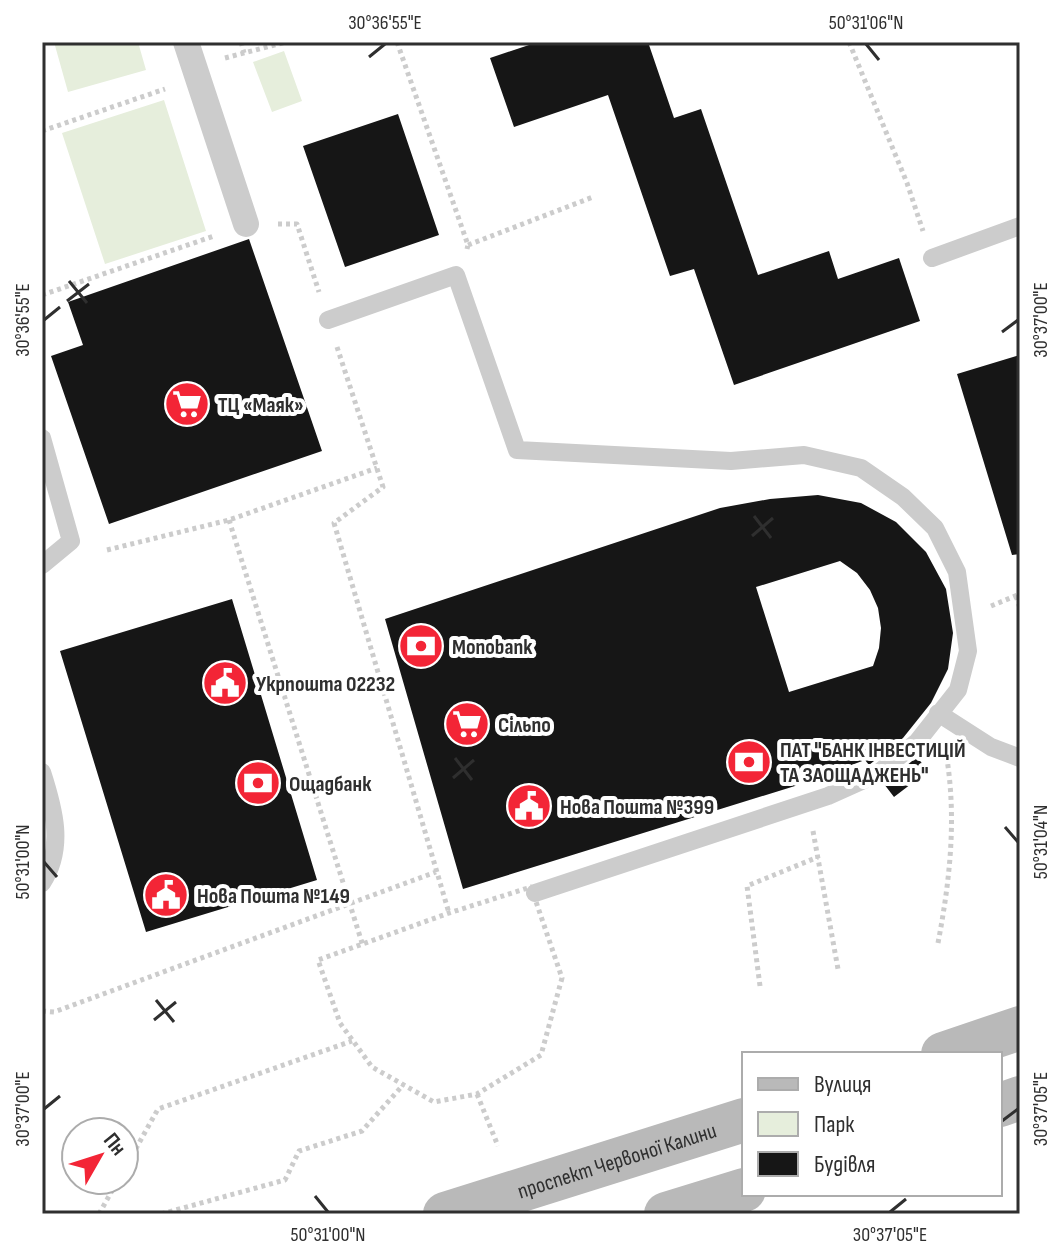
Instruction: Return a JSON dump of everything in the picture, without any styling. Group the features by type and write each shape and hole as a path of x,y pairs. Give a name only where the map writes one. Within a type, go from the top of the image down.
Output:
{"main road":[{"path":"949,1052 1020,1028"},
{"name":"проспект Червоної Калини","path":"445,1214 742,1121"},
{"path":"666,1214 742,1191"}],"street":[{"path":"186,42 246,224"}],"lane":[{"path":"932,258 1020,226"},
{"path":"328,320 456,275 517,450 731,461 804,455 861,468 903,497 935,528 957,572 968,651 958,690 917,742 877,774 808,803 535,893"},
{"path":"42,438 71,541 42,565"},
{"path":"938,713 991,747 1020,758"},
{"path":"42,772 54,809 56,838 51,868 42,883"}],"path":[{"path":"241,42 244,53"},
{"path":"397,42 468,245 456,275"},
{"path":"849,42 907,183 932,258"},
{"path":"468,245 593,197"},
{"path":"42,295 246,224 297,224 383,487 334,523 449,913 318,960 340,1023 372,1067 434,1102 477,1094 541,1055 562,978 548,934"},
{"path":"107,550 229,520 377,468"},
{"path":"229,520 352,903 363,946"},
{"path":"1000,602 1018,595 1020,608"},
{"path":"938,713 952,790 950,881 938,943"},
{"path":"808,803 838,969"},
{"path":"760,986 747,886 818,857"},
{"path":"42,1011 54,1012 436,872"},
{"path":"140,1141 158,1109 352,1041"},
{"path":"161,1214 285,1180 299,1151 362,1131 403,1085"},
{"path":"477,1094 498,1146"},
{"path":"99,1214 109,1196"}],"green space":[{"path":"54,42 138,42 146,70 68,92"},
{"path":"284,51 302,101 272,112 253,62"},
{"path":"164,100 206,231 105,264 62,133"}],"building":[{"path":"538,42 648,42 674,118 701,109 758,275 829,251 838,279 899,258 920,321 734,385 694,269 670,276 608,95 514,127 490,58"},
{"path":"398,114 439,235 345,267 303,146"},
{"name":"ТЦ «Маяк»","path":"249,239 322,451 109,524 51,356 83,345 68,302"},
{"path":"1020,355 1020,554 1012,555 957,374"},
{"path":"818,495 861,503 896,522 926,552 946,589 953,633 948,669 931,703 903,738 869,765 865,760 795,786 463,889 385,619 720,508","holes":["840,561 857,573 870,590 878,608 881,628 873,666 789,692 756,587"]},
{"path":"232,599 317,880 146,932 60,651"},
{"path":"917,757 928,771 894,797 884,784"}],"place":[{"name":"ТЦ «Маяк»","path":"187,404"},
{"name":"Monobank","path":"421,646"},
{"name":"Укрпошта 02232","path":"225,683"},
{"name":"Сільпо","path":"467,724"},
{"name":"ПАТ \"БАНК ІНВЕСТИЦІЙ ТА ЗАОЩАДЖЕНЬ\"","path":"749,762"},
{"name":"Ощадбанк","path":"258,783"},
{"name":"Нова Пошта №399","path":"529,806"},
{"name":"Нова Пошта №149","path":"166,895"}]}
